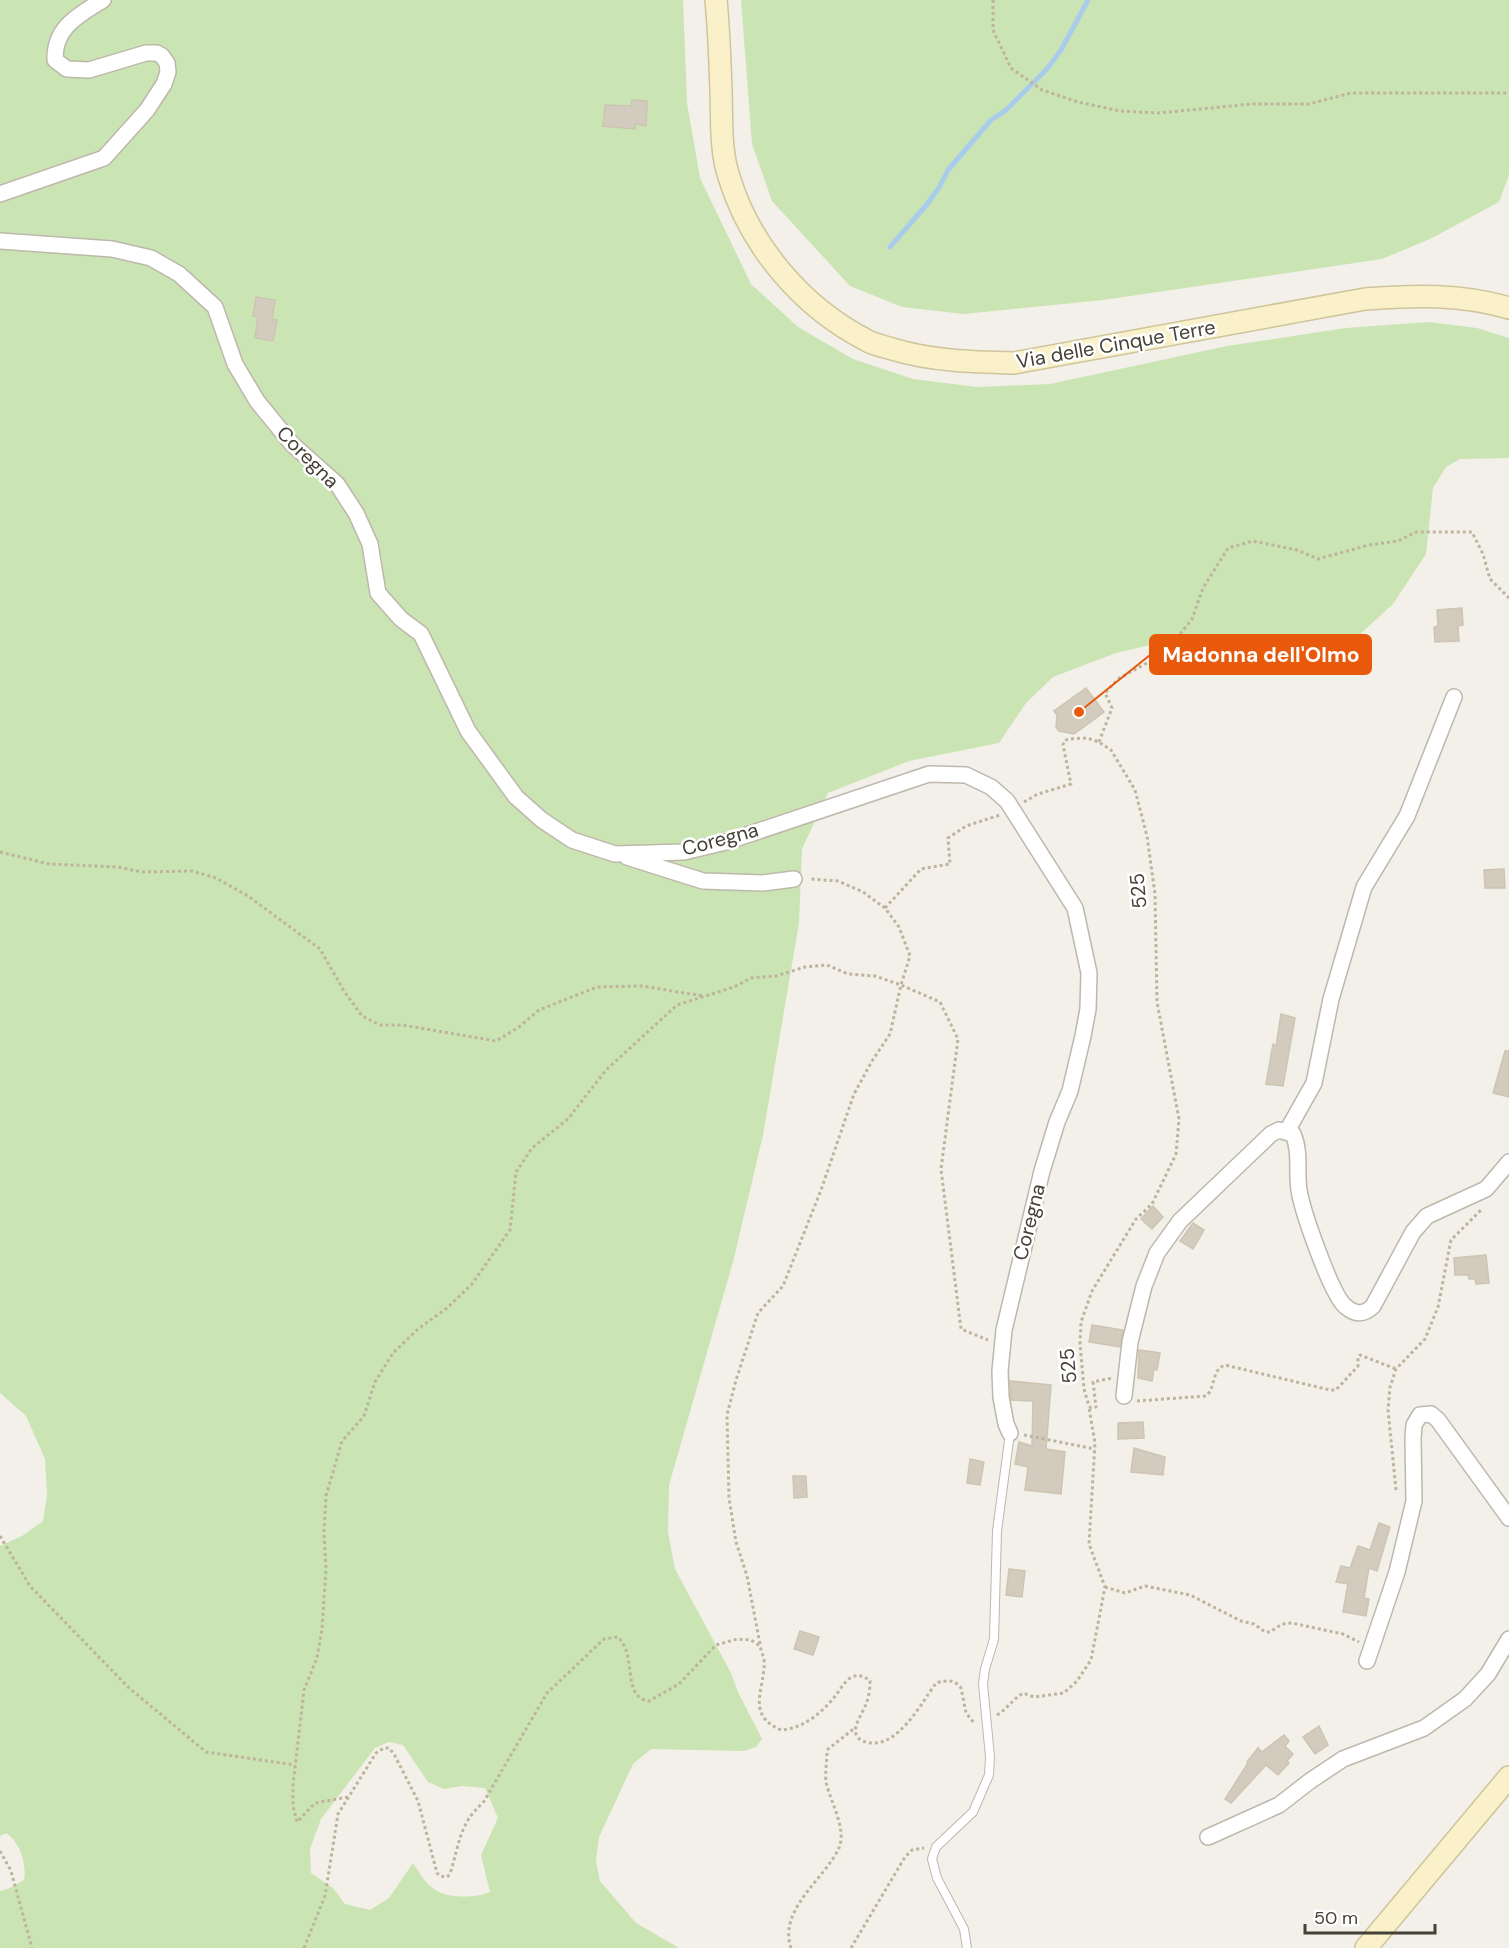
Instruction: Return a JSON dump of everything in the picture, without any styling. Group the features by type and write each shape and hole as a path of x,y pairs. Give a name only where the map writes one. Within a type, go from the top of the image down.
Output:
{"main road":[{"name":"Via delle Cinque Terre","path":"716,0 720,46 722,132 728,176 744,213 762,248 785,277 820,310 867,341 913,355 955,362 1014,363 1365,299 1420,295 1465,298 1509,308"},
{"path":"1366,1948 1509,1777"}],"street":[{"path":"0,194 104,158 147,110 164,84 168,72 167,63 157,53 146,53 89,70 67,69 55,60 57,39 67,24 103,0"},
{"name":"Coregna","path":"0,241 112,249 151,258 179,274 215,307 235,364 257,401 292,444 337,484 356,513 370,544 378,593 401,619 421,634 468,731 516,797 542,820 572,840 615,854 684,852 726,842 928,774 966,775 991,787 1007,801 1075,908 1089,973 1088,1009 1070,1091 1057,1122 1042,1171 1012,1293 1000,1371 1001,1397 1010,1433"},
{"path":"1287,1131 1314,1083 1332,999 1364,887 1407,816 1454,697"},
{"path":"615,854 703,881 763,883 794,879"},
{"path":"1124,1396 1130,1342 1144,1286 1157,1253 1180,1221 1271,1134 1278,1130 1287,1131 1293,1134 1297,1142 1299,1190 1315,1244 1340,1301 1359,1314 1366,1312 1372,1306 1413,1232 1427,1216 1486,1188 1509,1162"},
{"path":"1368,1656 1397,1572 1414,1501 1413,1438 1414,1425 1420,1414 1431,1414 1438,1420 1509,1518"},
{"path":"1208,1837 1279,1805 1343,1760 1424,1728 1465,1699 1488,1674 1509,1639"}],"lane":[{"path":"967,1948 964,1929 934,1868 933,1855 936,1847 973,1812 989,1775 988,1722 983,1684 994,1639 997,1531 1010,1433"}],"path":[{"path":"993,0 993,30 1011,68 1042,90 1078,102 1120,111 1159,112 1252,104 1309,104 1351,93 1509,93"},
{"path":"885,908 921,869 950,864 948,838 966,826 995,818 1038,794 1071,784 1064,741 1087,738 1099,742 1112,708 1105,693 1118,679 1165,652 1192,619 1203,588 1228,548 1253,541 1297,550 1317,559 1398,541 1416,532 1472,532 1483,554 1490,579 1509,598"},
{"name":"525","path":"1099,742 1111,750 1135,790 1147,836 1155,894 1157,1002 1179,1119 1176,1154 1152,1204 1136,1219 1092,1291 1081,1322 1080,1344 1084,1389 1089,1406 1094,1409 1096,1407 1092,1384 1095,1380 1113,1379 1124,1396 1134,1401 1145,1401 1206,1396 1210,1393 1216,1371 1220,1366 1225,1365 1330,1390 1336,1390 1358,1366 1360,1355 1396,1369"},
{"path":"0,852 49,864 118,867 142,872 192,871 216,878 248,896 320,949 344,992 362,1016 380,1025 402,1025 496,1041 519,1027 538,1010 597,987 642,986 704,996"},
{"path":"794,879 838,881 863,892 885,908 899,927 910,956 890,1034 854,1094 821,1190 783,1286 758,1313 727,1415 729,1498 736,1542 747,1576 764,1660 758,1702 760,1711 767,1722 781,1730 800,1726 817,1716 848,1680 854,1676 861,1676 870,1681 870,1688 867,1703 856,1727 856,1736 861,1741 875,1745 883,1743 904,1728 936,1683 951,1680 962,1688 963,1703 970,1720 988,1732"},
{"path":"348,1797 315,1803 297,1822 293,1806 295,1765 304,1690 317,1658 322,1629 326,1569 324,1533 326,1496 342,1441 364,1416 375,1382 393,1353 472,1284 510,1230 516,1172 532,1148 568,1119 606,1070 677,1005 734,987 752,978 776,976 805,967 827,965 848,974 874,976 940,1002 958,1039 941,1169 961,1329 1003,1346"},
{"path":"1397,1500 1388,1410 1390,1387 1396,1369 1425,1339 1438,1307 1451,1240 1484,1206"},
{"path":"988,1722 1009,1707 1013,1700 1023,1693 1034,1697 1064,1693 1077,1681 1091,1660 1105,1587 1089,1544 1095,1449 1089,1406"},
{"path":"1010,1433 1095,1449"},
{"path":"0,1536 30,1586 128,1687 206,1752 295,1765"},
{"path":"1105,1587 1125,1593 1145,1586 1190,1595 1241,1621 1254,1624 1265,1632 1270,1632 1282,1624 1293,1623 1343,1634 1363,1643 1363,1652 1368,1656"},
{"path":"304,1948 325,1896 338,1814 376,1753 384,1748 389,1749 418,1801 435,1867 440,1876 444,1878 450,1874 464,1823 483,1803 547,1693 604,1639 618,1637 623,1642 629,1657 632,1689 643,1700 649,1701 679,1684 716,1646 737,1639 751,1640 760,1646"},
{"path":"791,1948 789,1942 791,1919 830,1864 840,1845 841,1833 825,1773 827,1750 856,1727"},
{"path":"851,1948 905,1857 912,1850 936,1847"},
{"path":"0,1851 11,1871 32,1948"}],"green space":[{"path":"0,0 683,0 687,103 700,178 751,284 798,327 853,359 913,379 977,387 1050,384 1227,346 1346,328 1428,322 1477,328 1509,338 1509,458 1460,459 1446,467 1433,488 1426,554 1393,604 1357,637 1300,651 1180,638 1116,653 1053,677 1026,703 999,743 909,761 828,793 802,849 799,923 763,1135 733,1262 669,1485 668,1532 675,1569 731,1673 762,1739 756,1747 744,1751 651,1749 633,1764 599,1837 596,1861 600,1881 636,1923 679,1948 0,1948 0,1891 24,1880 25,1874 19,1848 6,1833 0,1836 0,1546 22,1536 43,1521 47,1495 45,1459 26,1416 0,1393","holes":["389,1742 403,1745 428,1782 444,1789 462,1786 485,1788 498,1818 481,1855 490,1892 467,1897 443,1893 427,1884 413,1863 389,1898 370,1910 345,1904 333,1888 311,1873 310,1849 321,1819 375,1748"]},
{"path":"741,0 1509,0 1509,175 1499,202 1430,239 1382,259 1103,300 964,314 902,307 850,286 772,201 752,144"}],"building":[{"path":"632,100 647,101 646,126 636,124 635,129 603,126 605,105 631,106"},
{"path":"256,297 275,300 272,319 277,320 273,341 255,338 258,317 253,316"},
{"path":"1462,608 1463,625 1458,626 1459,641 1435,642 1434,627 1438,626 1437,610"},
{"path":"1086,688 1104,712 1074,734 1059,731 1056,727 1057,715 1054,711"},
{"path":"1504,869 1505,888 1485,888 1484,870"},
{"path":"1281,1014 1295,1018 1283,1086 1266,1084 1273,1044 1276,1046"},
{"path":"1505,1051 1509,1051 1509,1097 1493,1093"},
{"path":"1153,1206 1163,1217 1152,1229 1141,1219"},
{"path":"1193,1223 1204,1230 1193,1249 1180,1241"},
{"path":"1486,1255 1489,1283 1476,1284 1475,1279 1469,1279 1468,1275 1455,1275 1454,1258"},
{"path":"1092,1325 1123,1330 1120,1347 1089,1342"},
{"path":"1139,1350 1160,1353 1152,1381 1138,1378"},
{"path":"1010,1381 1051,1385 1046,1449 1065,1452 1061,1494 1025,1490 1028,1467 1015,1464 1019,1442 1032,1446 1033,1401 1011,1400"},
{"path":"1143,1422 1144,1438 1118,1439 1118,1423"},
{"path":"1134,1448 1165,1457 1163,1475 1131,1472"},
{"path":"970,1459 984,1462 980,1485 967,1483"},
{"path":"793,1476 806,1476 807,1497 794,1498"},
{"path":"1379,1523 1390,1527 1377,1571 1369,1568 1364,1598 1369,1599 1366,1616 1343,1612 1348,1584 1336,1582 1341,1566 1350,1568 1358,1546 1370,1550"},
{"path":"1009,1569 1025,1571 1022,1597 1006,1595"},
{"path":"800,1631 819,1637 813,1655 794,1649"},
{"path":"1319,1726 1328,1745 1315,1754 1303,1737"},
{"path":"1284,1735 1289,1741 1285,1746 1293,1754 1287,1761 1289,1763 1278,1775 1266,1765 1231,1803 1225,1799 1258,1748 1262,1752"}],"waterway":[{"path":"890,247 928,203 948,170 991,120 1005,111 1047,69 1061,50 1088,0"}],"place":[{"name":"Madonna dell'Olmo","path":"1079,712"}]}
